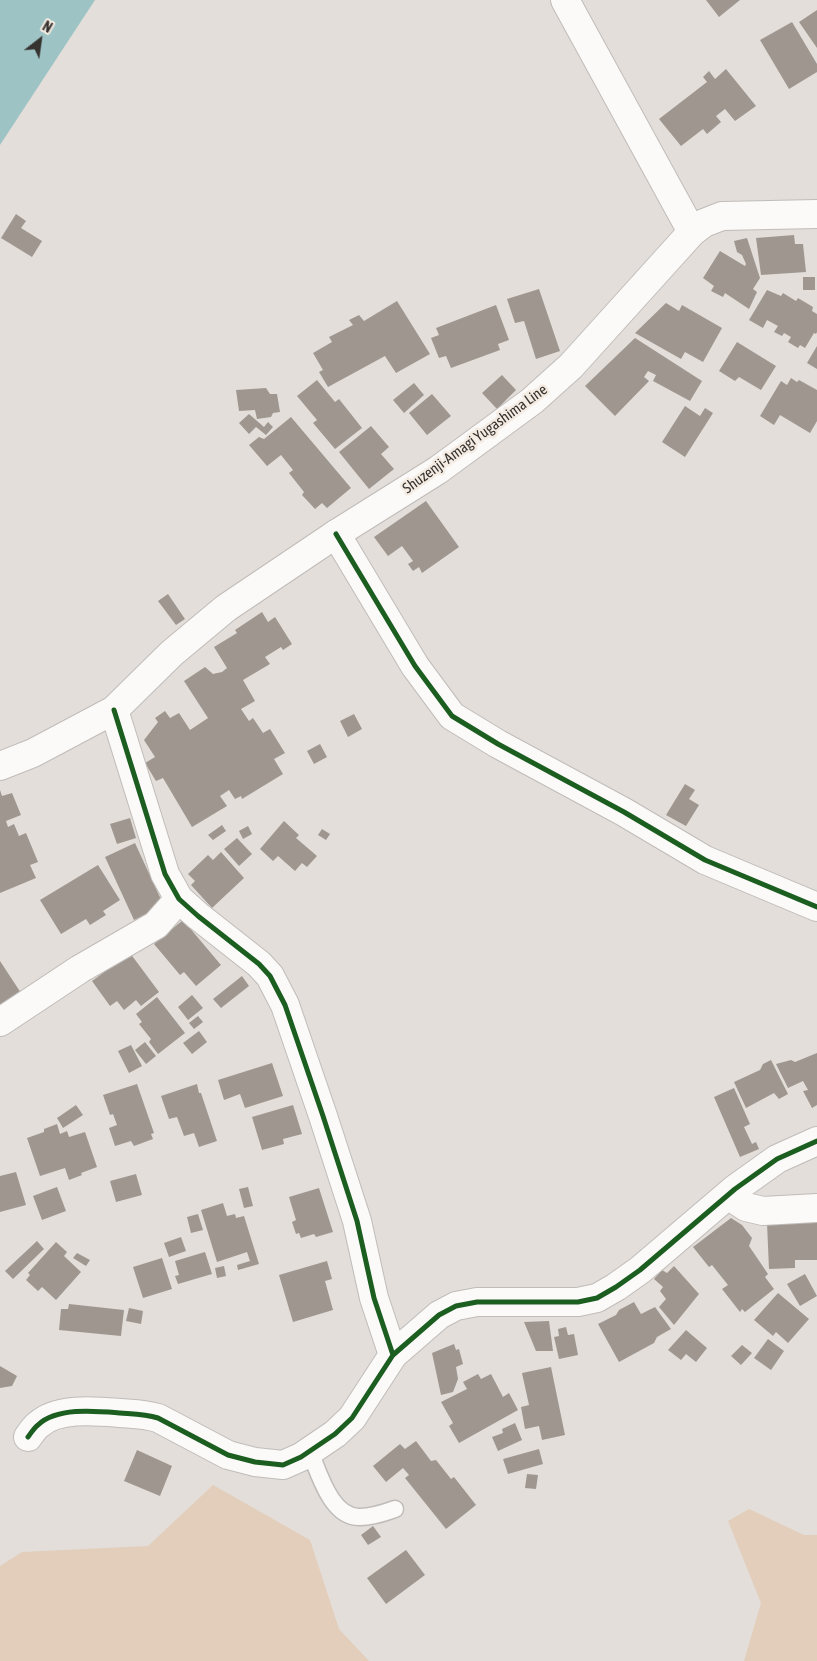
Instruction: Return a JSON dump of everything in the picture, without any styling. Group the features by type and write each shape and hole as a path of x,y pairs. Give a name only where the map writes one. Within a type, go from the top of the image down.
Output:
{"street":[{"path":"565,0 692,232"},
{"name":"Shuzenji-Amagi Yugashima Line","path":"0,766 33,753 114,710 172,653 226,608 336,534 438,470 532,401 571,366 692,232 704,223 722,216 817,214"},
{"path":"336,534 415,666 452,716 498,744 624,812 705,860 817,908"},
{"path":"114,710 165,874 179,899 259,964 270,976 285,1005 357,1221 374,1298 394,1355"},
{"path":"0,1022 80,970 156,925 179,899"},
{"path":"28,1436 39,1424 49,1418 84,1410 146,1414 158,1418 228,1455 255,1462 283,1465 310,1452 335,1434 352,1418 394,1355 439,1315 456,1306 476,1302 578,1302 597,1298 616,1288 640,1270 728,1195 777,1159 817,1141"},
{"path":"728,1195 746,1207 763,1211 817,1208"}],"lane":[{"path":"310,1452 335,1505 346,1514 358,1518 395,1509"}],"shaded area":[{"path":"213,1485 310,1540 339,1629 369,1661 0,1661 0,1566 22,1552 148,1546"},
{"path":"749,1509 804,1535 817,1535 817,1661 744,1661 761,1603 728,1521"}],"water":[{"path":"0,0 95,0 0,145"}],"building":[{"path":"706,0 740,0 719,17"},
{"path":"817,10 817,48 799,22"},
{"path":"792,22 817,64 817,72 789,89 760,40"},
{"path":"726,69 756,106 735,121 725,109 716,116 721,122 707,134 703,129 681,146 659,119 707,82 703,77 709,71 715,79"},
{"path":"16,214 26,221 21,228 42,241 32,257 1,238"},
{"path":"794,235 795,244 803,244 806,272 761,275 756,238"},
{"path":"747,238 760,278 753,289 757,292 749,309 725,293 723,297 711,291 714,286 703,278 720,251 745,266 746,264 742,255 737,252 734,241"},
{"path":"803,277 815,277 815,290 803,290"},
{"path":"539,289 560,351 536,359 524,321 515,323 507,299"},
{"path":"767,290 781,296 783,293 796,301 798,298 813,307 812,311 817,314 817,332 816,334 814,333 805,348 800,345 798,348 788,342 791,337 784,333 782,336 774,332 778,326 767,320 763,328 749,320"},
{"path":"397,301 430,354 396,373 385,356 328,387 319,372 323,370 313,353 332,342 329,337 353,325 349,320 359,315 364,321"},
{"path":"666,303 679,311 682,305 722,328 703,362 685,352 681,359 635,333"},
{"path":"496,305 509,340 498,344 500,350 451,368 446,356 439,358 431,338 439,335 436,328"},
{"path":"635,338 702,381 690,401 653,381 656,375 648,371 644,377 649,381 615,416 585,386"},
{"path":"737,342 776,366 761,390 739,377 735,381 719,371"},
{"path":"817,346 817,369 807,363"},
{"path":"502,375 516,390 497,409 482,393"},
{"path":"791,378 797,382 799,380 817,390 817,421 810,433 780,415 774,425 760,416 781,381 787,385"},
{"path":"317,380 335,402 339,399 362,428 335,449 313,423 317,420 297,396"},
{"path":"414,383 424,395 404,413 393,400"},
{"path":"266,388 270,394 277,394 280,412 273,413 271,417 257,419 255,410 239,411 236,390"},
{"path":"432,394 451,416 427,435 409,413"},
{"path":"685,406 700,416 705,408 713,413 685,457 662,442"},
{"path":"249,414 264,427 268,422 273,427 266,435 256,427 249,434 239,423"},
{"path":"291,417 351,488 327,508 322,503 315,509 302,495 304,492 289,473 293,470 281,455 267,466 249,445 259,437 264,439"},
{"path":"371,426 389,447 381,454 394,469 369,489 339,452"},
{"path":"426,501 459,547 422,573 419,567 413,571 408,564 413,561 402,546 388,556 374,537"},
{"path":"168,594 185,619 176,625 158,601"},
{"path":"262,612 268,622 275,617 292,644 283,650 281,647 265,657 270,664 243,680 255,701 241,709 249,721 253,718 263,733 270,729 285,753 274,759 283,774 242,799 241,796 235,799 229,790 220,796 227,806 192,827 163,778 156,781 145,763 155,757 144,740 158,722 155,718 165,711 170,718 179,713 190,730 208,718 184,681 205,667 213,674 222,672 227,668 214,647 237,633 235,630"},
{"path":"354,714 362,729 348,737 340,721"},
{"path":"320,744 327,757 314,764 307,751"},
{"path":"685,784 695,790 689,799 699,805 686,826 666,815"},
{"path":"0,790 2,796 12,793 21,815 6,821 8,827 14,824 19,836 26,833 38,862 30,865 36,878 0,893"},
{"path":"130,818 136,838 117,844 110,824"},
{"path":"284,821 299,835 296,838 317,856 307,867 302,863 295,871 278,856 273,861 260,849"},
{"path":"222,825 226,831 213,840 208,835"},
{"path":"248,826 252,834 243,839 239,831"},
{"path":"322,829 330,834 326,840 318,835"},
{"path":"237,838 252,854 239,866 224,849"},
{"path":"135,843 164,906 134,920 105,857"},
{"path":"221,852 244,878 212,908 191,885 195,881 188,874 208,855 213,860"},
{"path":"98,865 120,900 103,911 106,915 90,925 86,919 61,934 40,900"},
{"path":"183,920 221,965 196,986 184,972 180,975 154,944"},
{"path":"130,953 159,992 141,1006 136,1000 124,1010 117,1001 110,1006 92,981"},
{"path":"0,961 21,993 0,1007"},
{"path":"242,976 249,986 221,1008 213,999"},
{"path":"192,995 203,1008 188,1020 178,1007"},
{"path":"157,997 185,1033 158,1054 149,1042 151,1039 139,1024 142,1022 136,1014"},
{"path":"198,1016 203,1022 194,1029 189,1023"},
{"path":"199,1031 207,1042 192,1054 183,1043"},
{"path":"145,1042 156,1056 146,1064 135,1050"},
{"path":"131,1045 142,1066 129,1073 118,1051"},
{"path":"817,1053 817,1105 812,1108 803,1091 808,1090 803,1081 788,1088 776,1064 791,1060 795,1062"},
{"path":"771,1060 788,1094 779,1099 774,1093 746,1108 734,1082 760,1070 763,1064"},
{"path":"272,1063 283,1096 245,1108 240,1094 224,1100 218,1080"},
{"path":"137,1084 154,1133 151,1134 153,1139 134,1146 131,1141 115,1146 109,1128 117,1125 113,1114 110,1115 103,1095"},
{"path":"197,1084 217,1141 199,1147 194,1133 184,1136 177,1117 169,1119 161,1096"},
{"path":"734,1088 750,1124 744,1127 752,1144 756,1142 759,1149 740,1157 714,1097"},
{"path":"76,1105 83,1115 63,1128 57,1118"},
{"path":"293,1105 302,1134 283,1139 284,1144 262,1150 252,1117"},
{"path":"57,1124 60,1134 67,1131 69,1137 85,1132 97,1167 69,1180 65,1168 40,1176 27,1138 44,1132 44,1129"},
{"path":"16,1172 26,1205 0,1212 0,1176"},
{"path":"136,1174 142,1195 116,1202 110,1181"},
{"path":"57,1187 66,1211 42,1220 33,1196"},
{"path":"248,1187 253,1206 244,1208 239,1189"},
{"path":"319,1188 333,1232 316,1237 314,1234 301,1238 299,1233 296,1234 292,1222 296,1220 289,1197"},
{"path":"223,1203 227,1216 235,1214 236,1218 244,1216 259,1264 238,1270 237,1265 250,1261 247,1252 217,1262 201,1210"},
{"path":"198,1214 203,1230 191,1233 187,1217"},
{"path":"731,1218 742,1225 752,1238 749,1246 768,1274 765,1277 774,1289 745,1312 742,1309 740,1312 722,1289 728,1285 712,1265 709,1267 693,1247"},
{"path":"817,1221 817,1260 795,1260 795,1268 769,1269 767,1223"},
{"path":"181,1237 186,1251 169,1257 164,1243"},
{"path":"37,1241 44,1249 13,1279 5,1271"},
{"path":"56,1242 67,1252 64,1256 81,1272 56,1300 42,1287 38,1291 26,1280 30,1275 28,1273"},
{"path":"205,1252 212,1274 178,1284 175,1276 179,1275 175,1261"},
{"path":"77,1253 90,1260 86,1266 73,1258"},
{"path":"162,1258 172,1289 143,1298 133,1267"},
{"path":"327,1261 332,1279 325,1281 333,1310 293,1322 279,1275"},
{"path":"224,1266 226,1276 217,1278 215,1268"},
{"path":"674,1266 699,1294 674,1325 659,1307 666,1299 660,1291 663,1287 654,1279 662,1270 667,1273"},
{"path":"805,1274 817,1296 800,1306 787,1284"},
{"path":"778,1293 809,1319 788,1343 776,1332 773,1336 754,1320"},
{"path":"634,1302 641,1314 655,1307 671,1329 657,1337 654,1343 619,1362 598,1324 616,1315 619,1310"},
{"path":"69,1304 124,1310 121,1336 59,1330 61,1309 68,1309"},
{"path":"129,1308 143,1311 141,1324 126,1321"},
{"path":"549,1321 553,1351 536,1351 524,1322"},
{"path":"566,1327 568,1335 574,1334 578,1355 559,1359 554,1337 559,1336 558,1329"},
{"path":"686,1330 707,1348 696,1362 686,1354 681,1360 668,1350"},
{"path":"768,1339 784,1351 771,1370 754,1358"},
{"path":"454,1344 456,1350 459,1349 463,1364 456,1367 458,1379 453,1392 441,1395 432,1353"},
{"path":"742,1345 752,1353 741,1365 731,1356"},
{"path":"0,1366 17,1376 12,1386 0,1388"},
{"path":"551,1367 565,1435 542,1440 539,1426 525,1429 521,1407 529,1405 522,1373"},
{"path":"478,1374 481,1379 491,1374 503,1397 509,1393 518,1410 459,1443 449,1426 453,1423 441,1402 467,1389 463,1382"},
{"path":"515,1423 522,1440 498,1451 492,1437 503,1433 502,1429"},
{"path":"416,1441 431,1461 436,1460 451,1479 454,1477 476,1505 446,1529 405,1478 409,1475 403,1468 386,1482 373,1466 400,1444 405,1449"},
{"path":"539,1449 543,1464 508,1474 503,1459"},
{"path":"137,1450 172,1466 160,1496 124,1481"},
{"path":"527,1474 538,1475 536,1489 525,1488"},
{"path":"373,1526 381,1537 368,1545 361,1535"},
{"path":"406,1550 425,1575 386,1604 367,1578"}],"cycle path":[{"path":"336,534 415,666 452,716 498,744 624,812 705,860 817,907"},
{"path":"114,710 165,874 179,899 259,964 270,976 285,1005 357,1221 374,1298 393,1355"},
{"path":"28,1437 37,1426 55,1415 77,1411 139,1414 158,1418 228,1455 255,1462 283,1465 301,1457 335,1434 352,1418 393,1355 439,1315 456,1306 477,1302 578,1302 597,1298 640,1270 735,1189 777,1159 817,1141"}]}
